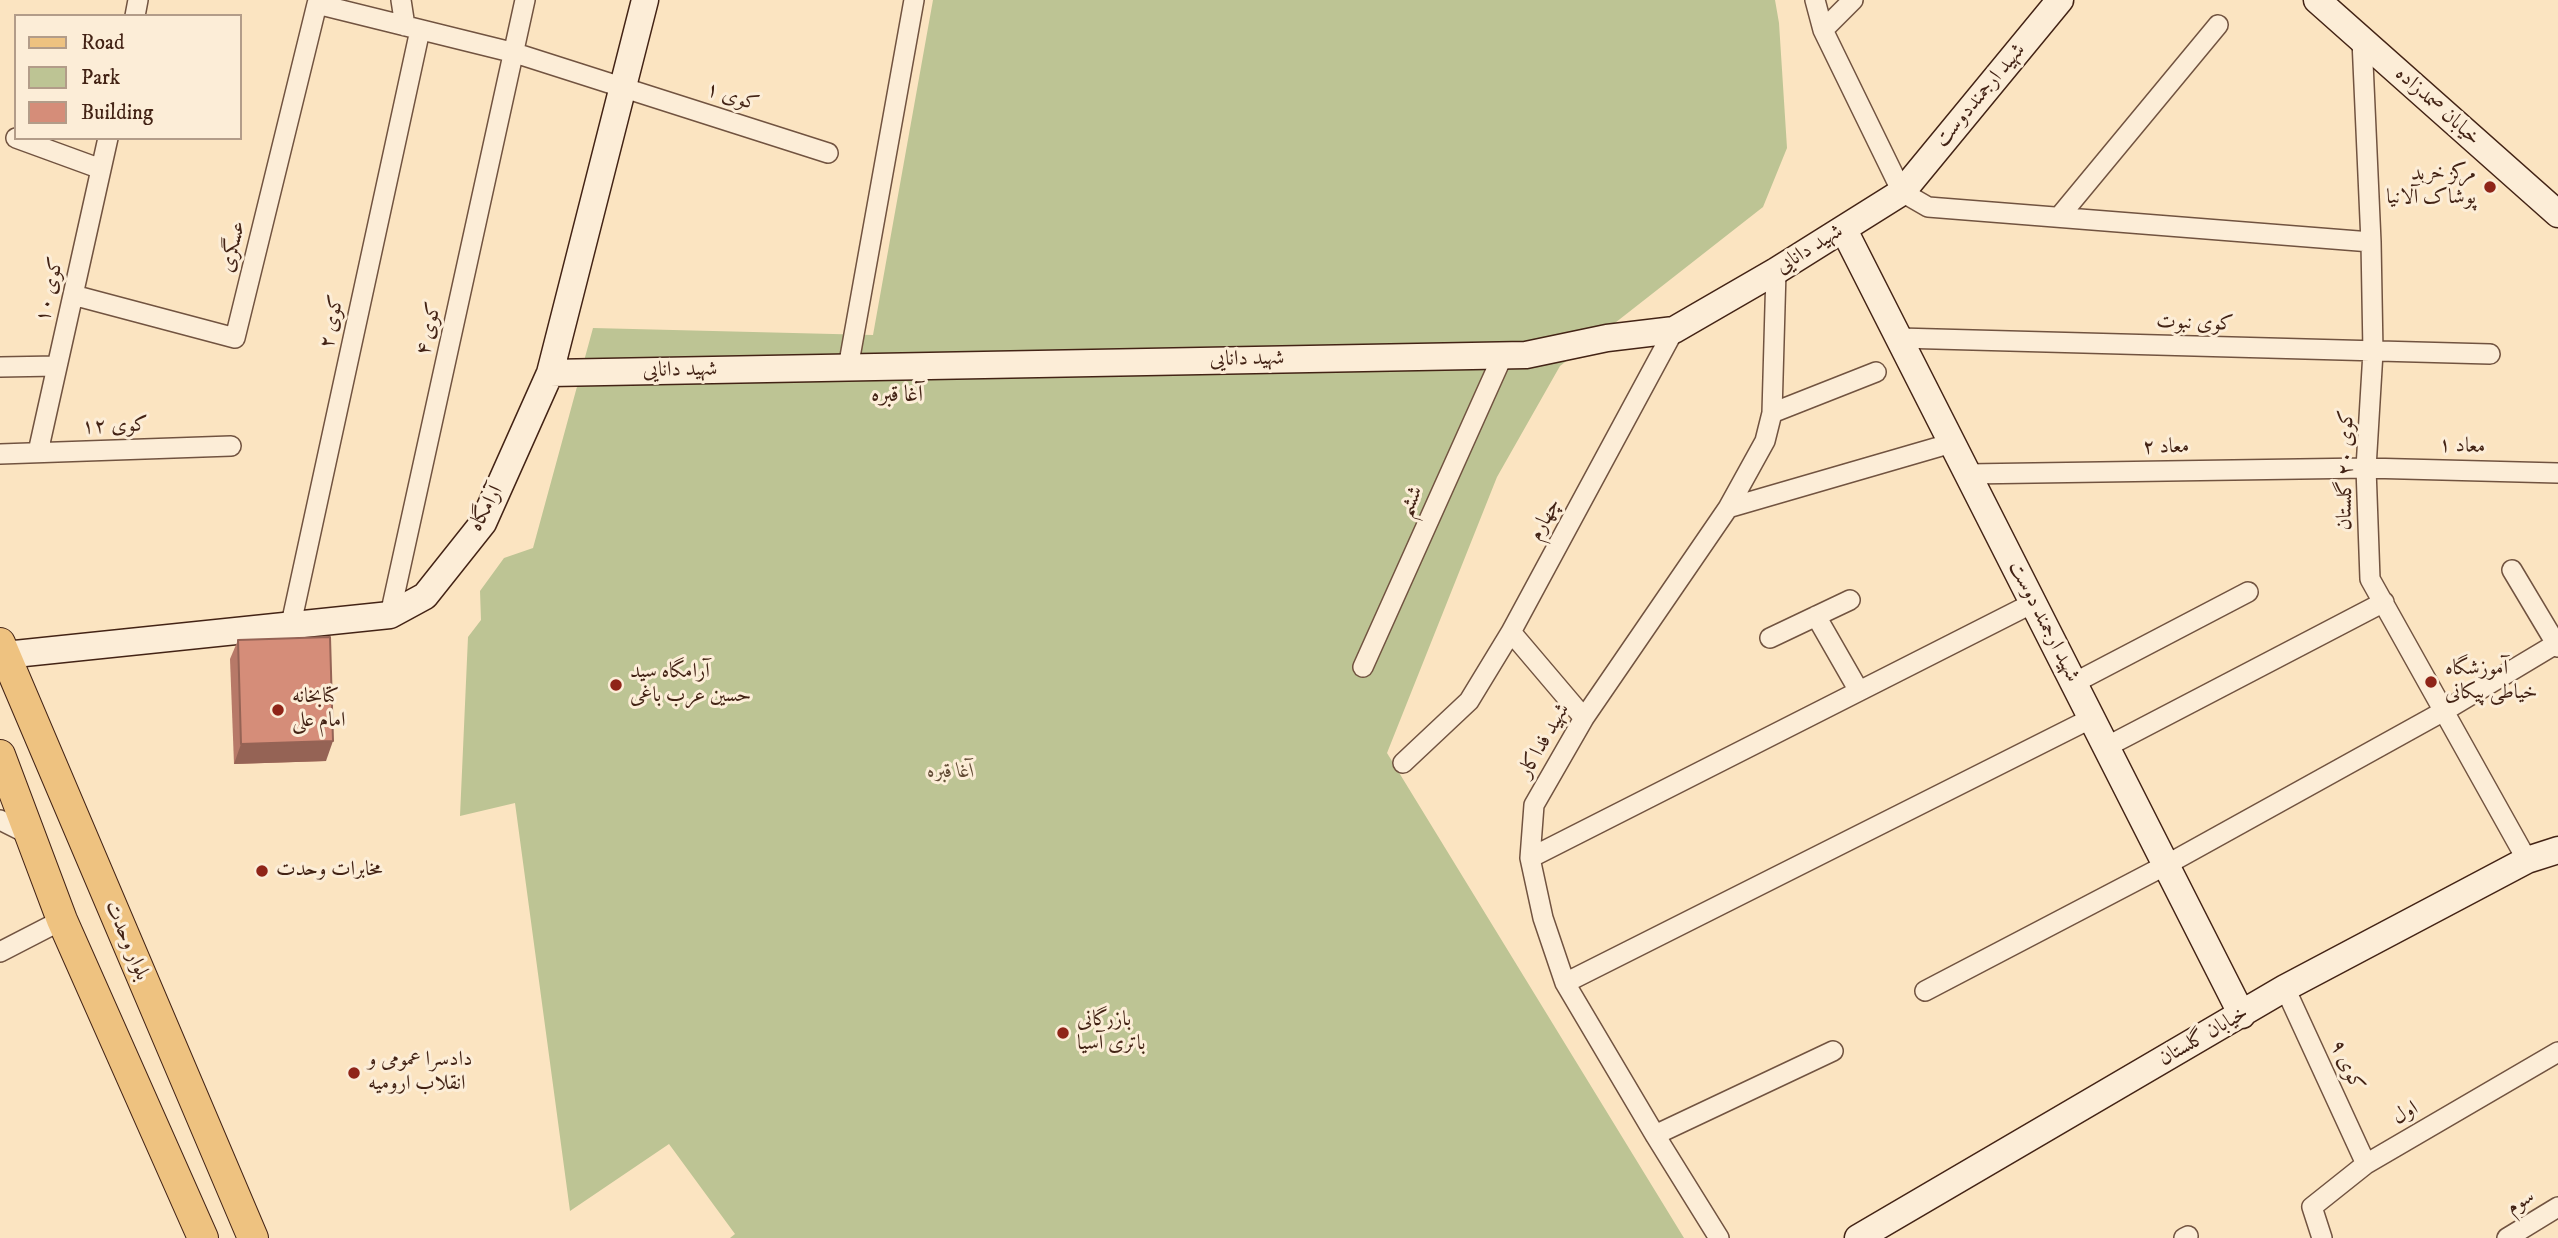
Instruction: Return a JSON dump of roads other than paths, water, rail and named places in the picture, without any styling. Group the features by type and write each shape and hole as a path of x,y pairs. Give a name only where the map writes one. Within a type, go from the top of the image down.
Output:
{"main road":[{"name":"بلوار وحدت","path":"2,649 253,1238"},
{"path":"0,755 62,920 203,1238"}],"street":[{"path":"401,0 412,28"},
{"name":"کوی ۴","path":"390,615 525,0"},
{"name":"آرامگاه","path":"2,649 390,615 425,596 484,523 550,373 645,0"},
{"path":"848,368 914,0"},
{"path":"1815,0 1823,30 1902,192 1928,207 2371,242"},
{"path":"1823,30 1853,0"},
{"name":"خیابان صمدزاده","path":"2317,0 2558,214"},
{"name":"شهید ارجمنددوست","path":"1902,192 2056,2"},
{"name":"کوی ۱","path":"317,4 515,53 828,153"},
{"name":"عسگری","path":"73,295 235,338 317,4"},
{"path":"2059,217 2218,25"},
{"name":"کوی ۲","path":"291,624 412,28"},
{"name":"کوی ۲۰ گلستان","path":"2361,40 2371,242 2373,352 2365,468 2370,579 2527,860"},
{"path":"21,140 101,169"},
{"name":"کوی ۱۰","path":"38,452 108,140"},
{"name":"شهید دانایی","path":"550,373 1526,355 1607,338 1674,330 1844,230 1902,192"},
{"name":"شهید ارجمند دوست","path":"1844,230 2242,1015"},
{"name":"شهید فداکار","path":"1719,1238 1566,983 1543,918 1530,858 1534,805 1584,718 1728,508 1765,441 1772,413 1776,271"},
{"name":"چهارم","path":"1402,763 1469,701 1511,632 1674,330"},
{"name":"کوی نبوت","path":"1899,338 2490,354"},
{"name":"ششم","path":"1363,667 1503,355"},
{"path":"0,367 57,366"},
{"path":"1772,413 1876,372"},
{"path":"1728,508 1952,443"},
{"name":"کوی ۱۲","path":"0,454 231,446"},
{"name":"معاد ۱","path":"2365,468 2558,473"},
{"name":"معاد ۲","path":"1968,474 2365,468"},
{"path":"1925,991 2166,864 2444,711 2557,645 2512,570"},
{"path":"2074,683 2248,592"},
{"path":"1770,638 1850,600"},
{"path":"1530,858 2033,603"},
{"path":"2106,747 2384,603"},
{"path":"1816,616 1859,691"},
{"path":"1511,632 1584,718"},
{"path":"1566,983 2092,718"},
{"path":"0,820 28,834"},
{"name":"خیابان گلستان","path":"1858,1238 2285,988 2527,860 2558,850"},
{"path":"0,952 62,920"},
{"name":"کوی ۹","path":"2285,988 2366,1164"},
{"path":"1655,1135 1833,1051"},
{"name":"اول","path":"2322,1238 2312,1207 2366,1164 2558,1052"},
{"name":"سوم","path":"2507,1238 2558,1207"}],"place":[{"name":"مرکز خرید پوشاک آلانیا","path":"2490,187"},
{"name":"آموزشگاه خیاطی پیکانی","path":"2431,682"},
{"name":"آرامگاه سید حسین عرب باغی","path":"616,685"},
{"name":"کتابخانه امام علی","path":"278,710"},
{"name":"مخابرات وحدت","path":"262,871"},
{"name":"بازرگانی باتری آسیا","path":"1063,1033"},
{"name":"دادسرا عمومی و انقلاب ارومیه","path":"354,1073"}],"district":[{"name":"آغا قبره","path":"897,396"}]}
